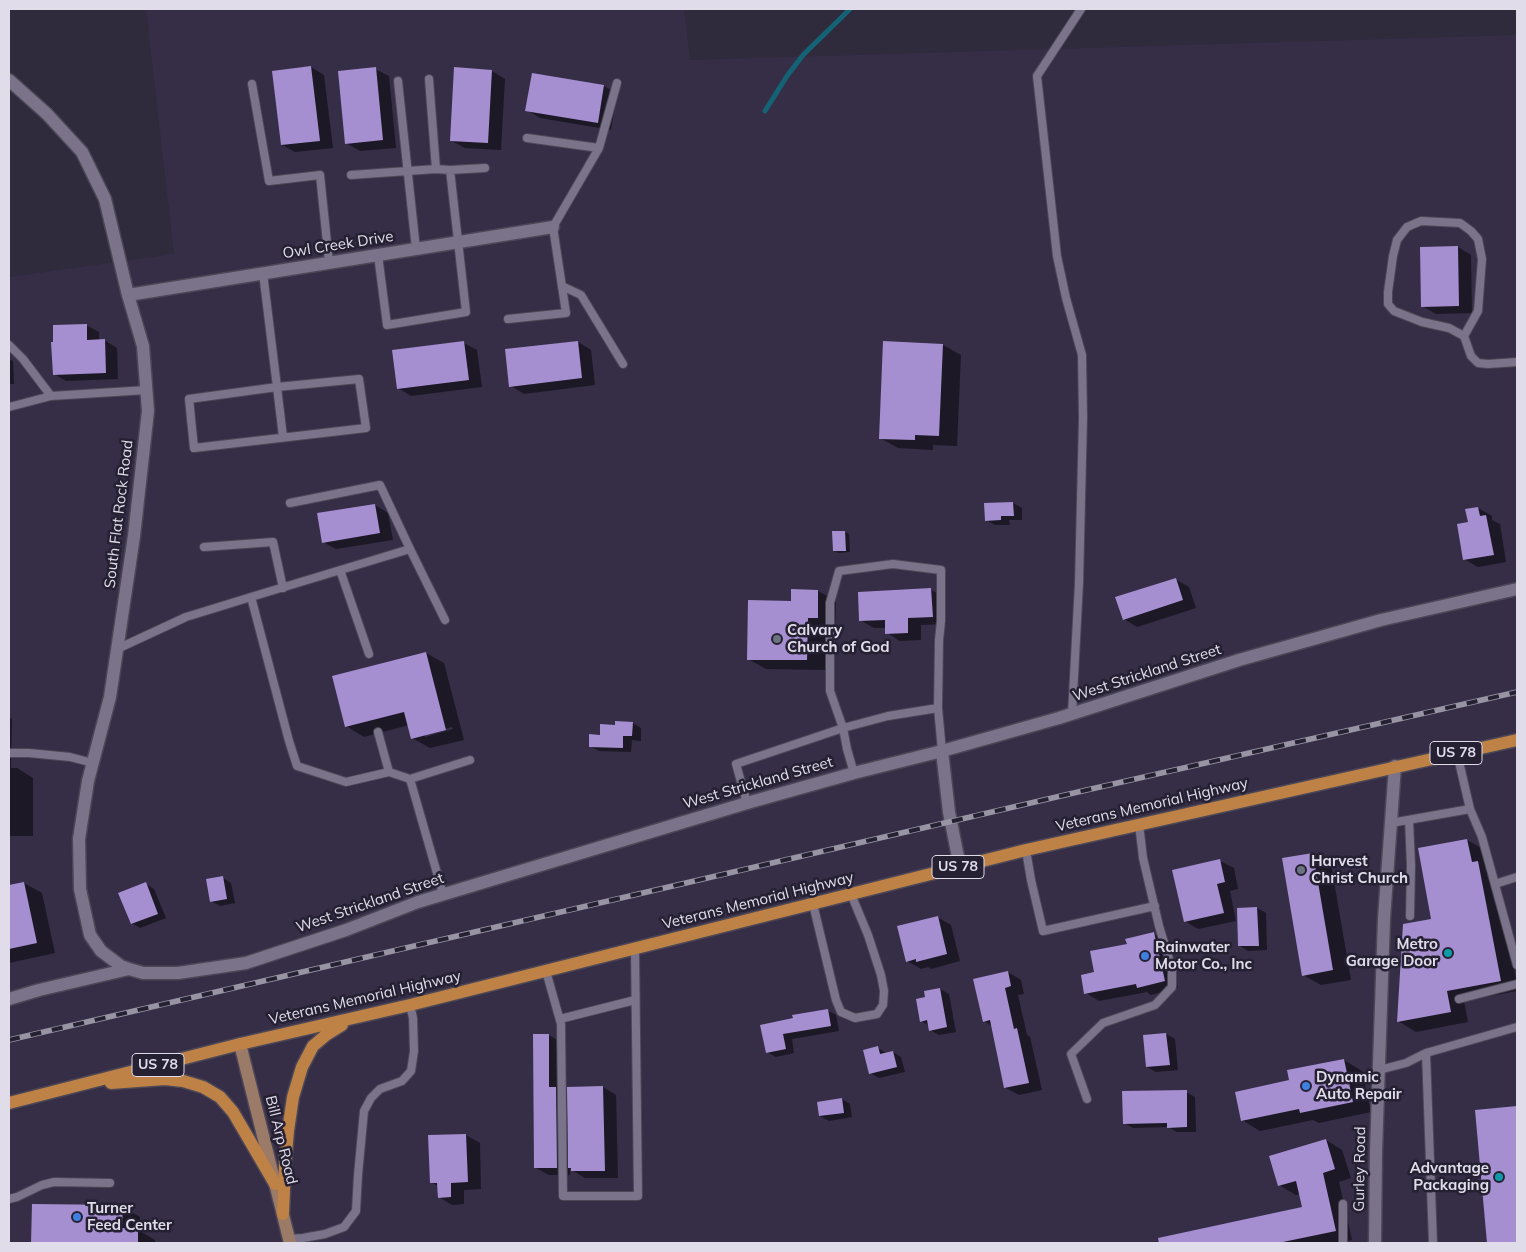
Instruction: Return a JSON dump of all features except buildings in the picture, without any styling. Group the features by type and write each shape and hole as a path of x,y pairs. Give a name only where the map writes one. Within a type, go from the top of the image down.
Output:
{"main road":[{"name":"Veterans Memorial Highway","path":"9,1103 240,1044 410,1006 1026,850 1517,740"},
{"path":"283,1214 288,1131 293,1096 302,1067 313,1046 326,1035 353,1018"},
{"name":"Bill Arp Road","path":"240,1044 289,1241"},
{"path":"76,1086 164,1079 203,1087 220,1097 233,1112 275,1184"}],"street":[{"name":"South Flat Rock Road","path":"9,80 47,114 82,152 105,199 128,295 143,346 148,411 134,536 110,697 93,763 78,839 80,889 90,935 101,951 121,966 129,969"},
{"name":"Owl Creek Drive","path":"128,295 553,227"},
{"name":"West Strickland Street","path":"9,999 38,990 129,969 143,973 178,973 246,963 346,930 443,894 747,803 854,772 942,751 1072,714 1239,660 1382,620 1517,589"},
{"path":"942,751 949,812 960,866"},
{"name":"Gurley Road","path":"1375,1243 1384,919 1395,766"}],"lane":[{"path":"1072,714 1079,583 1083,418 1082,355 1066,298 1057,256 1037,76 1081,9"},
{"path":"429,79 436,169"},
{"path":"398,81 416,249"},
{"path":"508,319 566,313 553,227 598,148 617,83"},
{"path":"252,84 269,181 320,175 329,262"},
{"path":"527,138 598,148"},
{"path":"351,175 436,169 485,168"},
{"path":"378,255 387,325 466,312 450,170"},
{"path":"1464,336 1478,311 1482,259 1478,239 1460,223 1421,221 1407,227 1397,240 1388,292 1388,304 1394,311 1422,322 1449,328 1464,336 1472,356 1478,363 1517,362"},
{"path":"263,273 283,438"},
{"path":"562,286 581,295 623,364"},
{"path":"9,345 51,396"},
{"path":"359,379 366,428 194,448 189,399 276,387 359,379"},
{"path":"9,407 51,396 146,390"},
{"path":"290,503 380,485 445,620"},
{"path":"204,547 273,542 283,588"},
{"path":"117,649 186,617 410,549"},
{"path":"854,772 843,728 830,691 830,603 840,571 894,564 941,570 938,708 942,751"},
{"path":"340,570 369,654"},
{"path":"251,598 289,741 298,766 346,782 389,772 410,779 470,760"},
{"path":"747,803 736,764 843,728 888,716 938,708"},
{"path":"378,732 389,772"},
{"path":"9,753 70,757 93,763"},
{"path":"1457,753 1470,809 1482,837 1517,965"},
{"path":"410,779 443,894"},
{"path":"1391,823 1470,809"},
{"path":"1409,820 1411,866 1410,916"},
{"path":"1087,1100 1071,1054 1103,1023 1155,1005 1172,988 1172,969 1143,858 1139,824"},
{"path":"1026,850 1043,931 1155,906"},
{"path":"1495,884 1517,878"},
{"path":"813,904 836,1000 842,1012 855,1018 877,1014 883,1006 884,991 881,974 851,894"},
{"path":"546,971 561,1024 562,1196 638,1196 634,949"},
{"path":"1459,999 1517,984"},
{"path":"560,1019 635,1000"},
{"path":"289,1241 325,1234 344,1227 356,1211 364,1111 371,1098 380,1089 402,1081 411,1071 414,1051 413,1018 410,1006"},
{"path":"1379,1070 1406,1063 1426,1053 1517,1028"},
{"path":"1426,1053 1433,1243"},
{"path":"9,1199 54,1182 110,1183"},
{"path":"1342,1204 1342,1243"}],"shaded area":[{"path":"146,9 684,9 690,60 1517,35 1517,1243 9,1243 9,277 174,254"}],"waterway":[{"path":"765,111 803,55 850,9"}],"railway":[{"path":"9,1040 1517,692"}],"place":[{"name":"Calvary Church of God","path":"777,639"},
{"name":"Harvest Christ Church","path":"1301,870"},
{"name":"Metro Garage Door","path":"1448,953"},
{"name":"Rainwater Motor Co., Inc","path":"1145,956"},
{"name":"Dynamic Auto Repair","path":"1306,1086"},
{"name":"Advantage Packaging","path":"1499,1177"},
{"name":"Turner Feed Center","path":"77,1217"}]}
